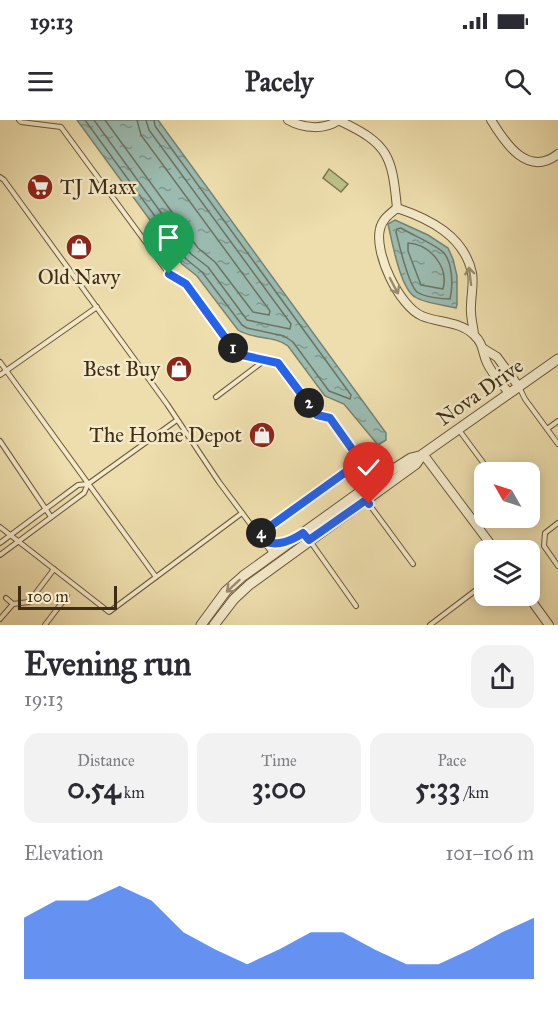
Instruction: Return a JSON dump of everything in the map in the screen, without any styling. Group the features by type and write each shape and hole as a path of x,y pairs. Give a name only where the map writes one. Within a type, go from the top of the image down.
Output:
{"street":[{"path":"288,120 310,128 321,128 340,121 367,134 385,151 394,178 397,208"},
{"path":"491,120 515,154 540,163 551,160 558,154"},
{"path":"397,208 421,217 449,234 462,249 472,274 470,309 474,334 484,349 487,363 509,393"},
{"path":"397,208 384,219 379,230 391,281 402,299 421,316 457,324 474,334"},
{"path":"484,349 497,357 519,387"},
{"name":"Nova Drive","path":"214,625 234,599 306,537 411,458 423,454 558,359"},
{"path":"423,454 488,540"},
{"name":"Nova Drive","path":"201,625 226,591 292,540 306,537"},
{"path":"249,585 266,567 272,554"},
{"path":"535,606 549,625"}],"lane":[{"path":"19,120 61,127 169,274 186,284 237,354 278,363 317,415 330,418 357,456 354,466 258,535"},
{"path":"0,177 9,186 97,307 272,554"},
{"path":"0,375 97,307"},
{"path":"216,397 265,360"},
{"path":"0,362 156,577"},
{"path":"519,387 525,399 558,444"},
{"path":"0,543 9,534 78,485 88,484 177,420"},
{"path":"547,429 558,422"},
{"path":"458,429 483,462"},
{"path":"0,441 51,517"},
{"path":"0,555 84,493 88,484"},
{"path":"363,496 413,564"},
{"path":"0,526 109,612 242,513"},
{"path":"558,523 545,533 544,546 558,566"},
{"path":"306,537 356,606"},
{"path":"262,541 272,543 292,540"},
{"path":"0,619 13,604 29,602 54,569"},
{"path":"430,625 474,592"},
{"path":"45,625 67,596"},
{"path":"6,598 13,604"}],"green space":[{"path":"329,169 348,184 341,192 323,178"}],"water":[{"path":"77,120 158,120 386,433 386,440 378,445 344,404 325,396 288,346 276,340 238,330 197,276 182,264"},
{"path":"395,220 428,235 448,248 457,276 456,308 424,301 410,292 397,264 388,224"}],"place":[{"name":"TJ Maxx","path":"40,187"},
{"name":"Old Navy","path":"79,247"},
{"name":"Best Buy","path":"179,369"},
{"name":"The Home Depot","path":"262,435"}],"route":[{"path":"169,274 186,284 237,354 278,363 317,415 330,418 357,456 354,466 258,535 262,541 272,543 292,540 303,533 309,540 366,500 369,504"}]}
